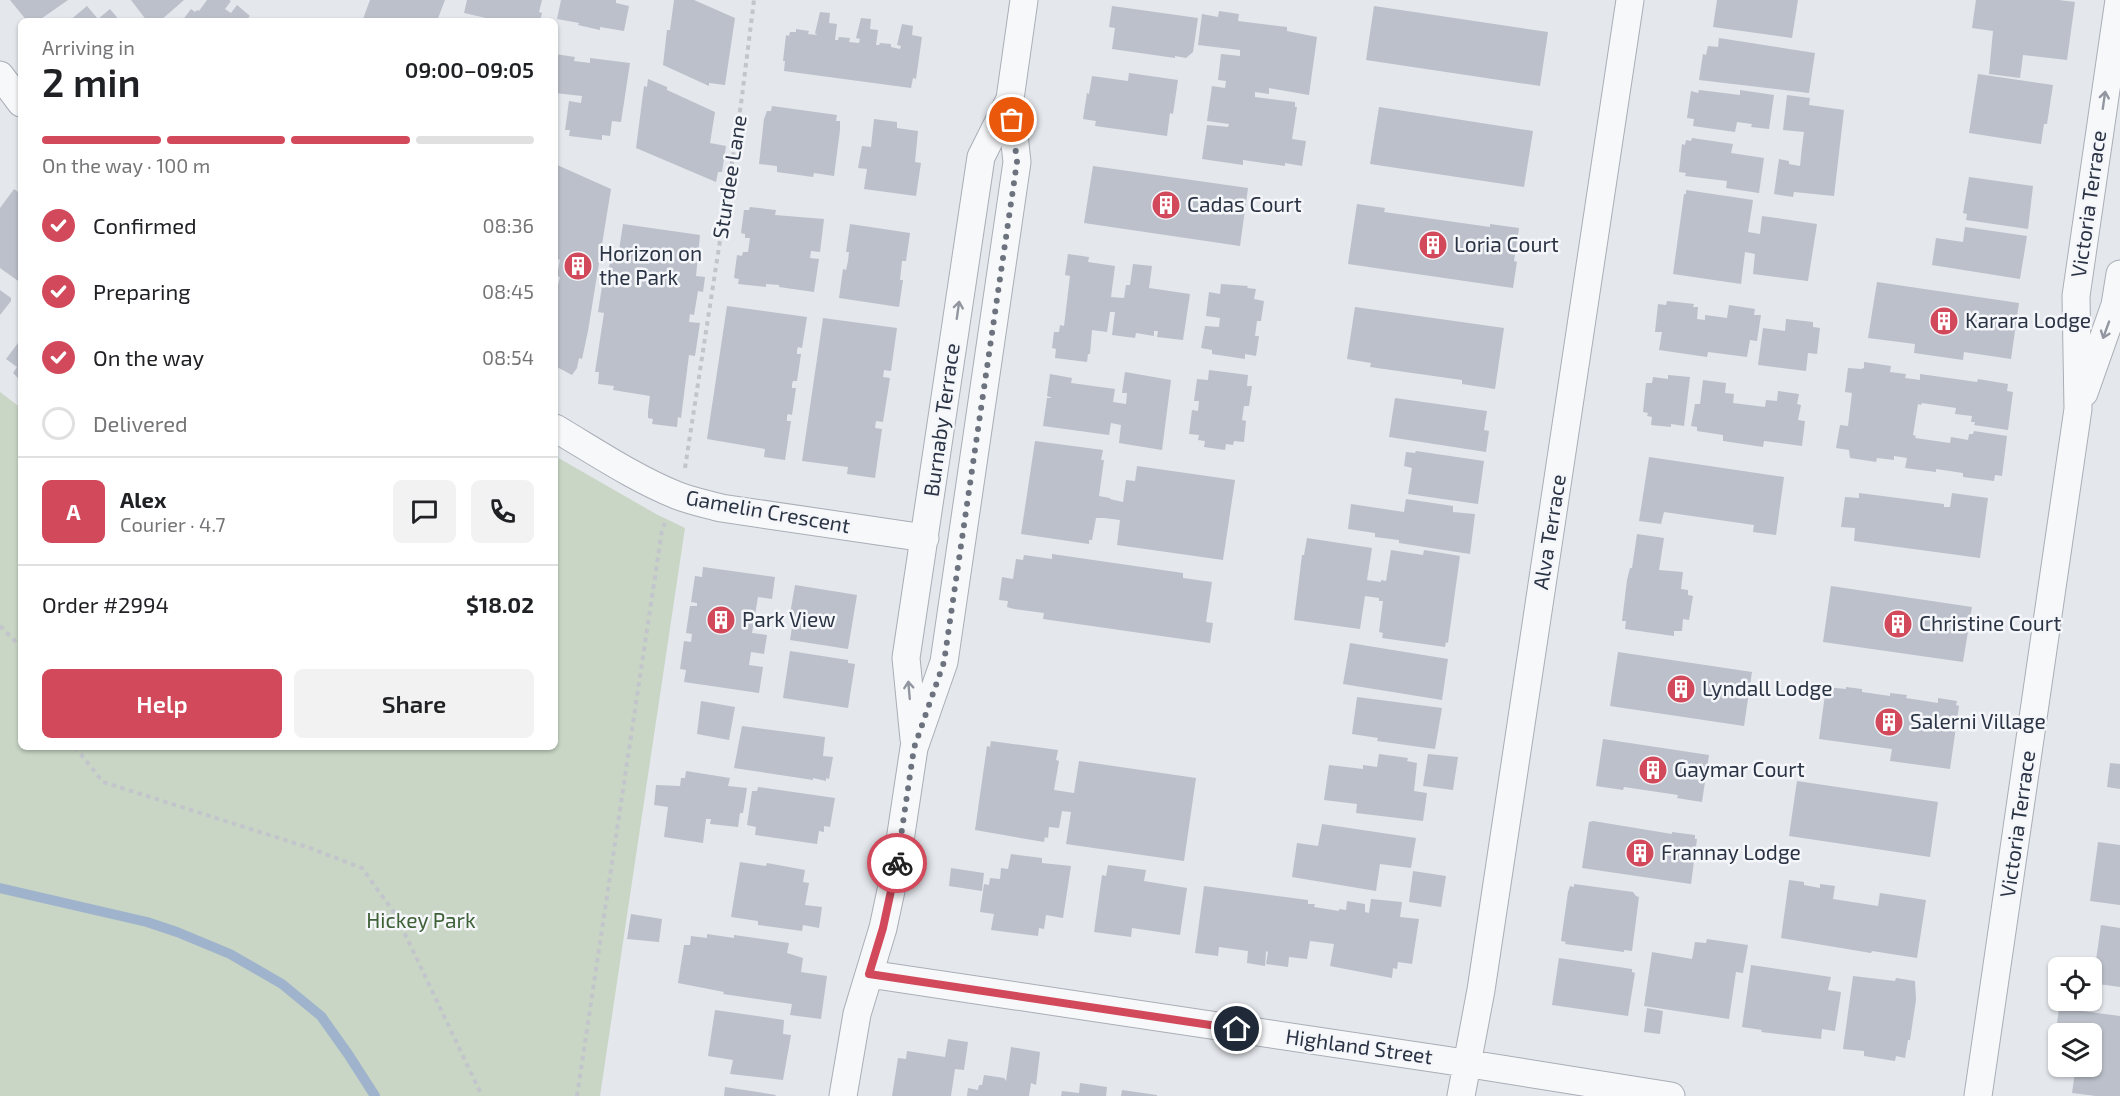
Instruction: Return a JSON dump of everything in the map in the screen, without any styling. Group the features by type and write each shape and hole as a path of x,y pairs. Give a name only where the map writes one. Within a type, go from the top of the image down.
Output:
{"street":[{"name":"Burnaby Terrace","path":"843,1096 857,1014 883,928 896,867 914,748 944,662 1017,162 1010,99 1024,0"},
{"name":"Alva Terrace","path":"1461,1096 1506,826 1630,0"},
{"name":"Victoria Terrace","path":"1978,1096 2078,409 2076,296 2119,0"},
{"path":"0,75 18,99"},
{"name":"Burnaby Terrace","path":"914,748 906,658 981,157 1010,99"},
{"name":"Victoria Terrace","path":"2078,409 2115,304 2120,274"},
{"name":"Gamelin Crescent","path":"558,430 644,480 675,495 721,508 925,538"},
{"name":"Highland Street","path":"869,974 1671,1096"}],"path":[{"name":"Sturdee Lane","path":"577,1096 662,530 687,462 740,116 754,0"},
{"path":"0,626 18,644"},
{"path":"77,750 103,782 307,847 362,868 396,915 482,1096"}],"green space":[{"name":"Hickey Park","path":"0,392 18,406 18,750 558,750 558,458 685,528 600,1096 0,1096"}],"building":[{"path":"10,0 68,0 42,18 25,18"},
{"path":"131,0 184,0 163,18 145,18"},
{"path":"207,0 229,0 231,1 225,9 231,13 237,5 250,16 248,18 184,18 191,9 195,12 199,11"},
{"path":"370,0 445,0 438,18 363,18"},
{"path":"467,0 542,0 539,12 542,13 541,18 486,18 464,13"},
{"path":"561,0 616,0 616,3 629,6 624,31 600,27 600,30 557,18"},
{"path":"674,0 694,0 735,18 725,85 709,83 709,86 663,65 667,30 670,30"},
{"path":"1717,0 1798,0 1792,38 1713,27"},
{"path":"1976,0 2075,2 2067,60 2023,55 2020,78 1989,74 1993,31 1972,28"},
{"path":"87,6 97,18 73,18"},
{"path":"1112,6 1198,18 1193,52 1186,58 1175,56 1175,58 1112,49 1115,28 1109,27"},
{"path":"1374,6 1548,32 1540,86 1366,60"},
{"path":"110,9 118,18 99,18"},
{"path":"1219,11 1239,14 1238,21 1287,27 1287,31 1317,37 1309,95 1269,88 1269,94 1255,92 1255,97 1295,102 1295,107 1297,107 1292,139 1306,141 1302,166 1243,160 1243,165 1202,159 1207,125 1228,127 1229,124 1207,121 1212,86 1225,88 1226,81 1218,80 1221,54 1240,56 1240,50 1198,45 1202,14 1218,17"},
{"path":"820,12 830,13 829,23 837,24 835,40 839,37 850,38 849,42 859,43 860,39 856,38 861,18 871,19 870,29 878,30 876,45 891,44 891,47 900,49 901,46 897,45 902,24 913,26 912,35 922,37 916,79 913,78 911,88 784,71 786,35 789,36 790,32 796,32 796,29 817,35 815,33"},
{"path":"1719,38 1815,53 1809,93 1699,80 1703,54 1706,55 1708,46 1718,47"},
{"path":"558,54 575,57 574,61 590,63 590,58 630,63 621,122 612,121 610,136 602,135 602,140 569,136 570,130 565,130 569,101 581,103 582,96 558,93"},
{"path":"1129,73 1178,80 1167,136 1095,126 1096,121 1083,119 1092,76 1128,81"},
{"path":"1978,74 2053,85 2047,124 2044,124 2041,144 1969,133"},
{"path":"648,79 715,112 710,143 726,146 722,172 718,172 716,182 636,148 644,86 647,87"},
{"path":"1699,90 1740,95 1740,90 1774,95 1769,129 1751,127 1752,124 1737,122 1735,132 1693,126 1694,119 1687,118 1691,91 1698,93"},
{"path":"1787,95 1810,98 1809,105 1844,110 1834,196 1794,192 1793,197 1774,194 1779,159 1800,166 1804,132 1783,130"},
{"path":"772,106 837,115 836,121 840,121 840,130 834,176 814,173 813,177 777,172 777,166 759,164 764,119"},
{"path":"1379,107 1533,131 1524,187 1370,164"},
{"path":"874,119 897,122 897,128 918,131 915,162 921,163 916,196 864,189 867,169 858,168 862,146 871,147"},
{"path":"1692,138 1733,144 1731,153 1764,158 1759,193 1726,188 1727,181 1685,176 1686,173 1679,172 1682,144 1685,145 1686,140 1691,141"},
{"name":"Horizon on the Park","path":"558,165 611,189 588,331 582,359 579,358 577,368 572,375 558,368 558,286 560,277 558,271 560,260 558,259"},
{"name":"Cadas Court","path":"1093,166 1248,188 1240,246 1084,223"},
{"path":"1969,177 2033,186 2028,229 1966,220 1967,214 1963,213"},
{"path":"14,189 18,192 18,281 0,268 0,208"},
{"path":"1686,190 1753,200 1748,232 1760,234 1762,216 1817,224 1808,281 1753,274 1755,254 1745,252 1741,284 1673,274"},
{"name":"Loria Court","path":"1357,204 1385,208 1384,212 1490,227 1490,224 1519,228 1513,288 1348,264"},
{"path":"750,207 776,210 775,215 824,219 820,252 811,251 810,258 819,259 814,292 779,287 779,285 766,284 766,287 738,284 739,279 734,278 737,255 742,256 743,252 748,252 750,238 745,238 745,234 741,233 744,210 749,210"},
{"path":"623,224 700,235 696,276 705,277 703,292 698,291 694,315 690,314 689,322 700,323 695,356 689,355 681,418 678,417 677,427 652,424 653,419 648,418 650,396 613,390 614,386 598,384 599,372 595,372 604,313 598,312 603,280 607,280 611,256 618,257"},
{"path":"850,224 910,233 906,261 902,261 900,280 903,280 899,307 839,298 843,269 846,270 848,261 849,252 846,252"},
{"path":"1965,227 2027,236 2020,279 1932,265 1936,238 1963,242"},
{"path":"1068,254 1089,257 1088,262 1115,266 1111,297 1124,298 1126,285 1130,285 1133,264 1152,266 1149,288 1190,294 1183,340 1157,337 1158,331 1154,331 1154,336 1136,333 1135,338 1112,335 1115,312 1110,312 1107,332 1092,330 1087,362 1055,358 1056,349 1052,348 1054,332 1059,332 1060,325 1064,326 1070,276 1065,275"},
{"name":"Karara Lodge","path":"1877,282 2019,303 2011,359 1964,352 1963,360 1914,353 1915,344 1868,338"},
{"path":"1221,284 1248,286 1247,288 1256,289 1254,299 1264,301 1261,321 1257,321 1255,336 1259,336 1256,356 1245,354 1245,359 1212,354 1212,350 1201,348 1205,326 1219,327 1220,318 1206,316 1209,292 1220,294"},
{"path":"0,290 11,298 11,301 0,315"},
{"path":"1667,301 1694,304 1693,307 1698,307 1697,319 1705,320 1705,315 1727,318 1729,305 1755,309 1754,315 1761,315 1757,341 1750,340 1747,357 1708,352 1707,357 1659,350 1662,332 1655,332 1658,304 1666,305"},
{"path":"727,306 807,317 802,348 798,347 797,350 797,354 801,354 797,381 793,381 792,384 792,388 796,388 792,415 787,416 787,421 791,421 785,460 764,457 765,449 707,439"},
{"path":"1355,307 1504,328 1495,389 1462,384 1462,380 1370,367 1371,363 1347,359"},
{"path":"823,318 897,328 891,371 884,370 883,377 890,378 883,422 876,421 875,428 882,429 875,478 847,474 848,467 802,461"},
{"path":"1786,319 1813,322 1813,327 1820,328 1817,354 1808,353 1806,371 1758,365 1763,328 1785,331"},
{"path":"18,343 18,378 13,373 17,367 6,359"},
{"path":"1864,362 1891,366 1890,372 1906,374 1905,378 1920,380 1920,374 2008,384 2007,391 2013,392 2008,430 1974,425 1975,422 1971,422 1972,416 1955,414 1956,408 1922,403 1918,404 1913,435 1916,436 1915,438 1950,443 1951,437 1968,440 1969,434 1973,434 1974,431 2007,436 2002,476 1995,475 1994,481 1963,477 1963,473 1936,469 1936,472 1905,468 1907,458 1894,456 1894,460 1877,458 1876,462 1850,458 1849,450 1836,448 1840,425 1848,426 1852,393 1845,392 1848,368 1864,368"},
{"path":"1209,370 1248,375 1247,386 1252,386 1249,406 1244,406 1242,420 1246,421 1244,442 1234,441 1233,445 1226,444 1225,450 1204,447 1205,441 1198,440 1199,435 1189,434 1192,410 1198,411 1199,401 1194,401 1197,379 1208,380"},
{"path":"1125,372 1171,380 1162,450 1119,443 1121,425 1111,423 1109,435 1043,426 1047,398 1052,398 1047,396 1050,374 1072,378 1071,383 1115,389 1113,402 1126,404 1127,393 1122,393"},
{"path":"1668,375 1690,377 1684,426 1651,425 1652,417 1643,412 1646,383 1652,383 1653,377 1668,379"},
{"path":"1703,380 1726,383 1725,393 1734,394 1733,403 1765,407 1766,400 1777,401 1778,391 1799,394 1797,404 1801,405 1798,420 1805,421 1802,446 1764,441 1763,447 1723,441 1723,435 1697,431 1697,427 1691,426 1695,404 1700,404"},
{"path":"1395,398 1487,411 1484,430 1489,431 1486,452 1389,437"},
{"path":"1035,441 1103,450 1101,460 1104,460 1099,496 1123,502 1126,480 1135,481 1137,466 1235,480 1223,560 1117,545 1120,520 1096,518 1092,540 1089,540 1089,544 1021,534"},
{"path":"1416,451 1484,461 1478,504 1408,494 1412,468 1404,466 1406,452 1415,453"},
{"path":"1649,457 1784,477 1776,535 1753,532 1754,525 1664,512 1661,524 1639,521"},
{"path":"1859,493 1944,504 1944,507 1950,507 1952,493 1988,498 1980,558 1854,541 1855,528 1841,527 1845,497 1859,498"},
{"path":"1406,499 1453,506 1453,512 1475,514 1470,554 1399,543 1399,540 1375,537 1375,533 1348,529 1351,504 1404,512"},
{"path":"1637,534 1664,538 1659,570 1683,572 1681,589 1688,590 1688,595 1693,596 1689,620 1683,619 1682,631 1674,631 1674,636 1625,629 1626,621 1622,621 1627,580 1630,568 1632,568"},
{"path":"1307,538 1372,548 1367,580 1381,582 1381,580 1386,581 1391,550 1423,555 1424,550 1460,556 1448,643 1446,642 1445,647 1382,638 1383,633 1379,632 1383,601 1379,601 1379,598 1365,596 1360,629 1294,620 1302,555 1304,555"},
{"path":"1052,554 1183,573 1183,578 1212,582 1206,622 1213,623 1210,643 1043,619 1044,613 1007,607 1008,601 999,600 1002,577 1013,579 1016,559 1023,560 1024,555 1052,559"},
{"name":"Park View","path":"703,567 775,577 772,599 758,597 752,633 767,635 764,654 751,652 749,665 763,667 759,693 684,682 686,670 680,669 684,641 691,642 692,634 686,633 690,606 697,606 697,603 691,602 695,576 702,577"},
{"name":"Park View","path":"795,585 857,595 848,649 790,640 793,621 789,620"},
{"name":"Christine Court","path":"1831,586 1972,607 1963,662 1823,642"},
{"path":"1350,643 1448,659 1442,700 1343,684"},
{"name":"Park View","path":"790,651 848,660 848,663 855,664 848,708 783,698"},
{"name":"Lyndall Lodge","path":"1618,652 1752,672 1744,726 1610,706"},
{"name":"Salerni Village","path":"1826,687 1862,689 1862,692 1890,696 1890,693 1907,695 1906,698 1938,703 1938,698 1957,701 1956,705 1959,706 1950,769 1890,761 1892,749 1819,739"},
{"path":"1357,697 1442,708 1435,749 1377,741 1378,738 1352,734"},
{"path":"701,701 735,707 729,740 697,734"},
{"path":"742,726 825,737 823,756 833,757 829,779 826,778 826,781 813,778 813,780 734,768"},
{"name":"Gaymar Court","path":"1603,739 1709,755 1702,802 1677,798 1678,795 1624,787 1623,790 1596,786"},
{"path":"991,741 1058,750 1056,760 1059,761 1054,790 1074,793 1079,761 1196,778 1184,861 1066,844 1071,812 1062,811 1059,828 1049,827 1048,838 1045,837 1044,842 975,830 987,746 990,747"},
{"path":"1379,754 1408,758 1407,761 1417,763 1414,791 1427,793 1423,821 1356,813 1357,804 1324,800 1329,765 1363,769 1363,765 1377,767"},
{"path":"1428,754 1458,757 1453,790 1423,786"},
{"path":"2110,763 2120,764 2120,789 2107,787"},
{"path":"686,771 730,778 728,786 747,788 738,827 710,824 711,819 706,819 703,843 664,837 668,807 654,805 656,785 680,786 681,778 685,778"},
{"path":"1797,781 1938,802 1930,857 1789,836"},
{"path":"758,787 835,798 830,827 824,826 824,832 819,831 817,844 755,835 756,827 747,825 752,791 757,791"},
{"name":"Frannay Lodge","path":"1589,822 1672,834 1672,832 1695,835 1697,839 1691,884 1582,868"},
{"path":"1322,824 1416,838 1411,868 1380,864 1376,891 1292,877 1297,843 1318,846"},
{"path":"2098,842 2120,845 2120,905 2090,901"},
{"path":"1011,854 1042,858 1042,863 1071,866 1063,918 1046,915 1044,929 1039,928 1038,936 991,930 994,914 980,912 984,884 989,885 990,878 1000,879 1001,868 1008,869"},
{"path":"740,862 766,866 767,863 805,870 803,882 809,883 805,905 822,907 819,928 803,925 802,931 758,925 758,921 731,917"},
{"path":"1108,865 1146,870 1144,881 1187,888 1180,935 1132,928 1131,937 1094,932 1102,875 1106,876"},
{"path":"951,868 984,873 982,891 949,886"},
{"path":"1413,871 1446,876 1441,907 1409,902"},
{"path":"1789,880 1804,882 1804,885 1820,888 1820,884 1835,886 1833,899 1878,906 1880,893 1926,900 1917,958 1781,938"},
{"path":"1574,884 1633,892 1639,897 1632,951 1624,950 1624,952 1565,944 1566,942 1561,941 1568,892 1570,886 1574,887"},
{"path":"1204,886 1308,900 1308,904 1315,904 1314,907 1339,911 1339,909 1346,910 1347,901 1365,904 1365,912 1369,913 1371,899 1402,902 1400,917 1419,919 1412,964 1398,962 1397,969 1393,968 1392,978 1330,966 1334,944 1310,941 1307,959 1289,957 1288,967 1266,964 1268,952 1266,951 1265,966 1247,963 1248,951 1219,947 1218,956 1195,953"},
{"path":"631,914 662,919 659,942 627,939"},
{"path":"2101,925 2120,928 2120,987 2102,985 2102,957 2096,957"},
{"path":"707,934 734,938 734,935 789,943 787,953 803,958 801,972 827,976 821,1019 790,1015 792,1004 723,994 724,992 678,983 684,945 690,945 691,936 707,938"},
{"path":"1707,939 1748,945 1743,973 1736,972 1729,1019 1644,1006 1652,952 1692,959 1695,942 1706,943"},
{"path":"1559,958 1632,969 1635,973 1628,1016 1552,1005"},
{"path":"1751,965 1831,977 1828,990 1841,992 1835,1031 1822,1029 1821,1039 1761,1032 1762,1030 1742,1027"},
{"path":"1853,976 1915,981 1916,1000 1905,1058 1896,1056 1895,1061 1864,1056 1864,1051 1843,1049"},
{"path":"1647,1008 1663,1011 1660,1034 1644,1032"},
{"path":"715,1010 784,1020 783,1034 791,1035 783,1080 730,1074 733,1060 708,1056"},
{"path":"2059,1011 2082,1011 2120,1016 2120,1096 2072,1093 2074,1077 2102,1077 2102,1023 2057,1023"},
{"path":"948,1039 968,1042 964,1070 955,1069 951,1096 892,1096 898,1058 906,1059 907,1051 945,1057"},
{"path":"1011,1047 1040,1052 1036,1085 1031,1083 1029,1096 967,1096 968,1088 978,1090 979,1085 982,1085 984,1075 1004,1078 1006,1081"},
{"path":"1080,1083 1107,1087 1106,1096 1061,1096 1062,1091 1079,1093"},
{"path":"725,1087 776,1095 724,1096"},
{"path":"1122,1090 1157,1095 1157,1096 1121,1096"}],"waterway":[{"path":"0,888 147,922 230,954 282,984 321,1016 375,1096"}],"way so far":[{"path":"897,863 914,748 944,662 1017,162 1012,120"}],"place":[{"name":"Cadas Court","path":"1166,205"},
{"name":"Loria Court","path":"1433,245"},
{"name":"Horizon on the Park","path":"578,266"},
{"name":"Karara Lodge","path":"1944,321"},
{"name":"Park View","path":"721,620"},
{"name":"Christine Court","path":"1898,624"},
{"name":"Lyndall Lodge","path":"1681,689"},
{"name":"Salerni Village","path":"1889,722"},
{"name":"Gaymar Court","path":"1653,770"},
{"name":"Frannay Lodge","path":"1640,853"}],"route":[{"path":"897,863 883,928 869,974 1237,1029"}]}
